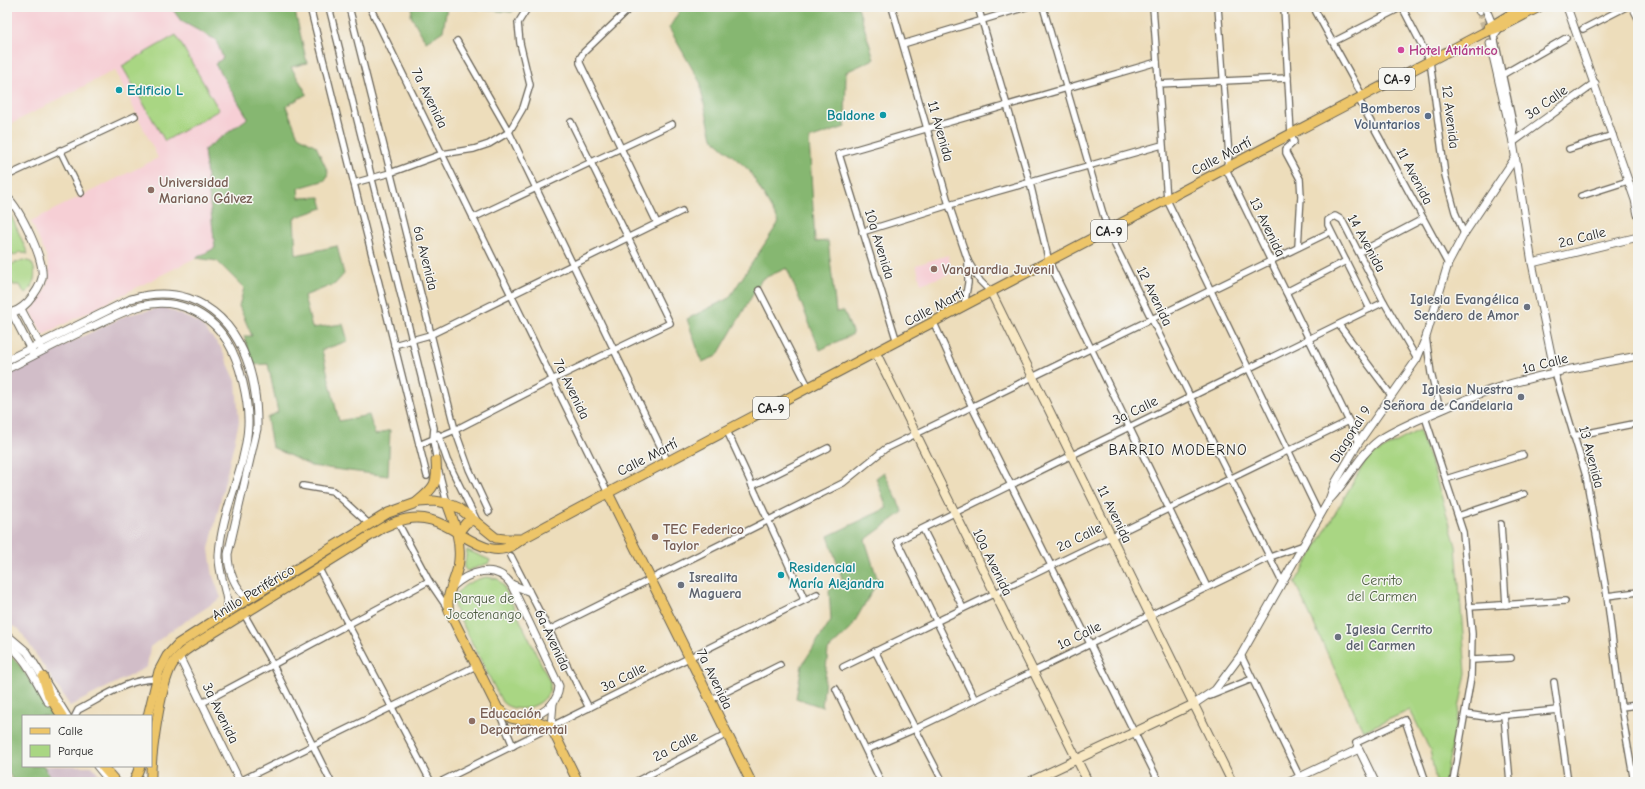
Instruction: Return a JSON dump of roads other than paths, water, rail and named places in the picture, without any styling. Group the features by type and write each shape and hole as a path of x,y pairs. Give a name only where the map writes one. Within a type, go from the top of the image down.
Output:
{"main road":[{"name":"CA-9","path":"1483,33 1492,24 1523,7"},
{"name":"CA-9","path":"1361,98 1483,33 1503,26 1539,7"},
{"name":"Calle Martí","path":"463,536 500,550 514,546 522,539 608,493 1361,98"},
{"name":"11 Avenida","path":"991,292 1232,782"},
{"name":"10a Avenida","path":"876,353 1088,782"},
{"path":"414,503 435,485 437,479 436,460"},
{"name":"7a Avenida","path":"608,493 751,782"},
{"name":"Anillo Periférico","path":"148,715 156,679 167,656 178,644 228,611 369,524 388,513 414,503 434,501 447,503 459,508 477,523"},
{"path":"447,503 463,536"},
{"name":"Anillo Periférico","path":"151,782 156,732 164,686 172,665 179,656 192,646 319,569 376,532 397,521 412,518 426,519 440,523 463,536"},
{"path":"463,536 478,537 480,534 477,523 466,523 463,536 459,561 447,600 449,611 496,706 511,718 521,720 530,718 551,727 578,782"},
{"name":"Calle Martí","path":"477,523 496,538 522,539"},
{"path":"43,677 49,696 61,715"},
{"path":"1029,782 1194,704"},
{"path":"103,767 116,782"},
{"path":"134,782 141,767"},
{"path":"140,782 141,767"}],"street":[{"path":"310,7 427,475 437,470"},
{"path":"329,7 434,428 433,440 436,460 447,503"},
{"name":"6a Avenida","path":"349,7 455,430 489,512"},
{"name":"7a Avenida","path":"370,7 608,493"},
{"path":"354,183 390,173 442,154 474,149 489,144 509,132 523,108 530,84 520,43 518,22 528,7"},
{"path":"631,7 580,58 580,63 589,86 657,223"},
{"name":"11 Avenida","path":"892,7 949,205 968,261 980,281 991,292"},
{"path":"978,7 1030,183 1049,262 1207,587"},
{"path":"903,44 1026,7"},
{"name":"12 Avenida","path":"1043,7 1108,231 1282,582"},
{"path":"1153,7 1167,200 1320,516"},
{"path":"1218,7 1229,156 1226,169"},
{"path":"1284,7 1291,135 1294,142 1286,149 1286,153 1300,179 1301,196 1298,247"},
{"path":"1333,42 1402,7"},
{"name":"12 Avenida","path":"1402,7 1430,61 1445,175 1455,212 1464,234"},
{"path":"1567,7 1613,135 1638,215"},
{"path":"1583,29 1626,7"},
{"path":"1633,7 1638,17"},
{"path":"1480,8 1492,24"},
{"name":"11 Avenida","path":"1316,12 1333,42 1423,219 1448,264"},
{"name":"13 Avenida","path":"1503,26 1494,36 1514,128 1513,142 1515,158 1532,263 1555,373 1586,476 1607,596 1621,706 1634,782"},
{"path":"1502,75 1566,38"},
{"path":"457,41 509,132 668,462"},
{"name":"13 Avenida","path":"1490,43 1509,131 1513,142"},
{"path":"927,130 1156,62"},
{"path":"1158,84 1288,78"},
{"name":"3a Calle","path":"1513,142 1595,83"},
{"path":"8,176 60,150 135,116"},
{"path":"419,445 455,430 552,380 670,323 571,122"},
{"path":"473,218 672,124"},
{"name":"10a Avenida","path":"898,342 862,232 839,154 927,130"},
{"path":"1569,149 1613,135"},
{"path":"862,232 949,205 1162,145"},
{"path":"60,150 81,193"},
{"name":"Diagonal 9","path":"1206,697 1222,682 1241,655 1329,500 1335,483 1359,442 1417,359 1426,337 1448,264 1464,234 1515,158"},
{"name":"13 Avenida","path":"1226,169 1359,442"},
{"path":"1500,181 1509,175 1519,179"},
{"path":"1580,196 1628,181"},
{"path":"7,197 16,207 37,254 41,270 40,284 34,295 21,309 10,313 34,356"},
{"path":"394,345 430,335 682,211"},
{"name":"14 Avenida","path":"1370,309 1330,232 1327,222 1335,216 1339,217 1360,252 1384,302 1417,359"},
{"path":"1360,252 1423,219"},
{"path":"549,630 843,483 877,454 916,434 1330,232"},
{"name":"2a Calle","path":"1532,263 1638,237"},
{"name":"11 Avenida","path":"964,307 968,283 968,261"},
{"path":"1286,292 1346,261"},
{"path":"759,290 809,388"},
{"path":"7,360 103,312 138,297 168,294 184,297 207,307 224,320 245,355 256,398 257,429 228,554 231,571 236,586 248,599"},
{"path":"138,297 140,306"},
{"name":"3a Calle","path":"936,622 897,542 1384,302"},
{"path":"7,369 78,333 140,306 159,303 174,304 190,309 216,325 223,334 236,358 248,411 248,427 220,538 218,554 218,560 228,597 228,611"},
{"path":"21,309 42,351"},
{"path":"103,312 107,320"},
{"path":"934,322 972,407 1159,782"},
{"path":"1339,324 1391,395"},
{"path":"74,326 78,333"},
{"path":"223,334 230,328"},
{"path":"1426,337 1431,373 1440,410"},
{"name":"1a Calle","path":"1329,500 1342,486 1367,452 1392,432 1440,410 1493,389 1555,373 1638,356"},
{"path":"1425,417 1463,532 1469,607 1472,660 1466,714 1453,782"},
{"name":"2a Calle","path":"843,667 1349,421"},
{"path":"1573,436 1638,423"},
{"path":"248,427 257,429"},
{"path":"434,428 440,437 447,460 477,523"},
{"path":"727,431 767,521 803,596 803,600"},
{"path":"752,486 828,448"},
{"path":"1446,479 1523,455"},
{"path":"303,486 333,491 369,524"},
{"path":"1458,516 1524,494"},
{"path":"397,521 429,581 449,611"},
{"path":"1501,524 1506,605"},
{"path":"923,529 963,608"},
{"name":"1a Calle","path":"866,750 915,729 1270,557 1304,545"},
{"path":"510,556 589,708"},
{"path":"319,569 431,782"},
{"name":"6a Avenida","path":"452,587 471,575 488,571 502,574 511,584 557,680 559,689 552,703 551,727"},
{"path":"202,703 429,581"},
{"path":"511,584 528,591"},
{"path":"1607,596 1638,592"},
{"name":"3a Calle","path":"440,782 816,594"},
{"path":"1469,607 1565,601"},
{"path":"244,614 273,665 331,782"},
{"path":"936,622 975,700"},
{"path":"7,635 27,652 66,715"},
{"path":"7,644 15,650 33,674 56,715"},
{"path":"876,651 915,729 944,782"},
{"path":"1241,655 1301,779"},
{"name":"3a Avenida","path":"179,656 240,782"},
{"path":"1472,660 1511,658"},
{"path":"710,700 780,665"},
{"path":"240,782 476,666"},
{"path":"76,715 78,710 133,682 144,678 156,679"},
{"path":"1194,704 1206,697 1252,679"},
{"path":"1554,682 1568,782"},
{"path":"836,689 881,782"},
{"path":"530,718 539,714 552,703"},
{"path":"1621,706 1638,705"},
{"path":"496,706 513,746"},
{"path":"1466,714 1486,717 1558,710"},
{"path":"1504,715 1510,782"},
{"path":"1289,782 1301,779 1405,720 1426,782"},
{"name":"2a Calle","path":"635,782 727,734"},
{"path":"1357,746 1375,782"},
{"path":"98,767 110,782"}],"tunnel":[{"path":"1479,11 1490,43"}],"place":[{"name":"Hotel Atlántico","path":"1401,50"},
{"name":"Edificio L","path":"119,90"},
{"name":"Baldone","path":"883,115"},
{"name":"Bomberos Voluntarios","path":"1428,116"},
{"name":"Universidad Mariano Gálvez","path":"151,190"},
{"name":"Vanguardia Juvenil","path":"934,269"},
{"name":"Iglesia Evangélica Sendero de Amor","path":"1527,307"},
{"name":"Iglesia Nuestra Señora de Candelaria","path":"1521,397"},
{"name":"TEC Federico Taylor","path":"655,537"},
{"name":"Residencial María Alejandra","path":"781,575"},
{"name":"Isrealita Maguera","path":"681,585"},
{"name":"Iglesia Cerrito del Carmen","path":"1338,637"},
{"name":"Educación Departamental","path":"472,721"}],"district":[{"name":"BARRIO MODERNO","path":"1178,450"}],"park label":[{"name":"Cerrito del Carmen","path":"1382,588"},
{"name":"Parque de Jocotenango","path":"484,606"}]}
